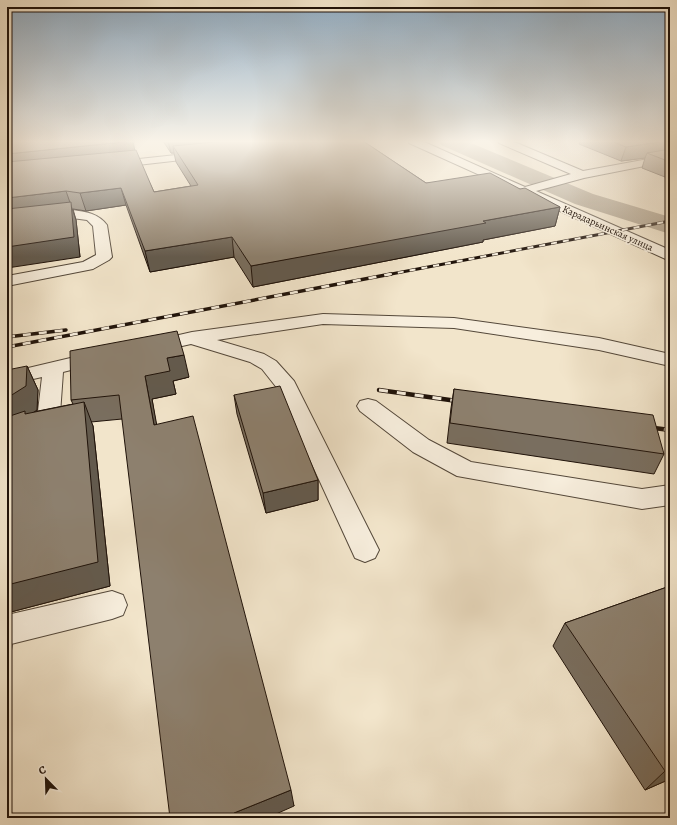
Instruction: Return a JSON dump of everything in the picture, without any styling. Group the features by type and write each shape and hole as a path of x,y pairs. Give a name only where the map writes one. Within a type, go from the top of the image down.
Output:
{"street":[{"name":"Карадарьинская улица","path":"506,180 670,256"},
{"path":"529,189 564,180"},
{"path":"7,223 72,214 91,217 100,225 104,257 88,266 7,281"},
{"path":"138,350 192,338 323,318 454,323 599,344 670,360"},
{"path":"192,338 257,358 269,365 287,386 365,550"},
{"path":"7,378 114,354"},
{"path":"7,437 37,426 49,414 53,367"},
{"path":"368,406 421,446 466,470 642,499 670,495"},
{"path":"7,630 112,605"}],"building":[{"path":"7,180 149,180 154,192 198,185 194,180 421,180 426,183 448,180 502,180 520,189 525,188 560,207 483,221 486,223 251,266 232,237 145,251 121,188 80,193 66,191 7,198"},
{"path":"71,202 74,237 7,247 7,209"},
{"path":"177,331 184,355 167,358 170,371 145,376 154,425 193,416 291,790 234,813 235,818 170,818 119,395 71,400 70,351"},
{"path":"27,366 26,386 7,398 7,370"},
{"path":"280,386 318,480 263,493 234,395"},
{"path":"454,389 653,415 664,454 450,423"},
{"path":"84,402 98,562 7,585 7,417 25,411 25,414"},
{"path":"670,586 670,769 665,771 565,623"}],"waterway":[{"path":"538,180 584,199 670,226"}],"railway":[{"path":"386,275 670,221"},
{"path":"7,347 391,274"},
{"path":"7,337 66,330"},
{"path":"379,390 464,402"},
{"path":"646,427 670,430"}]}
